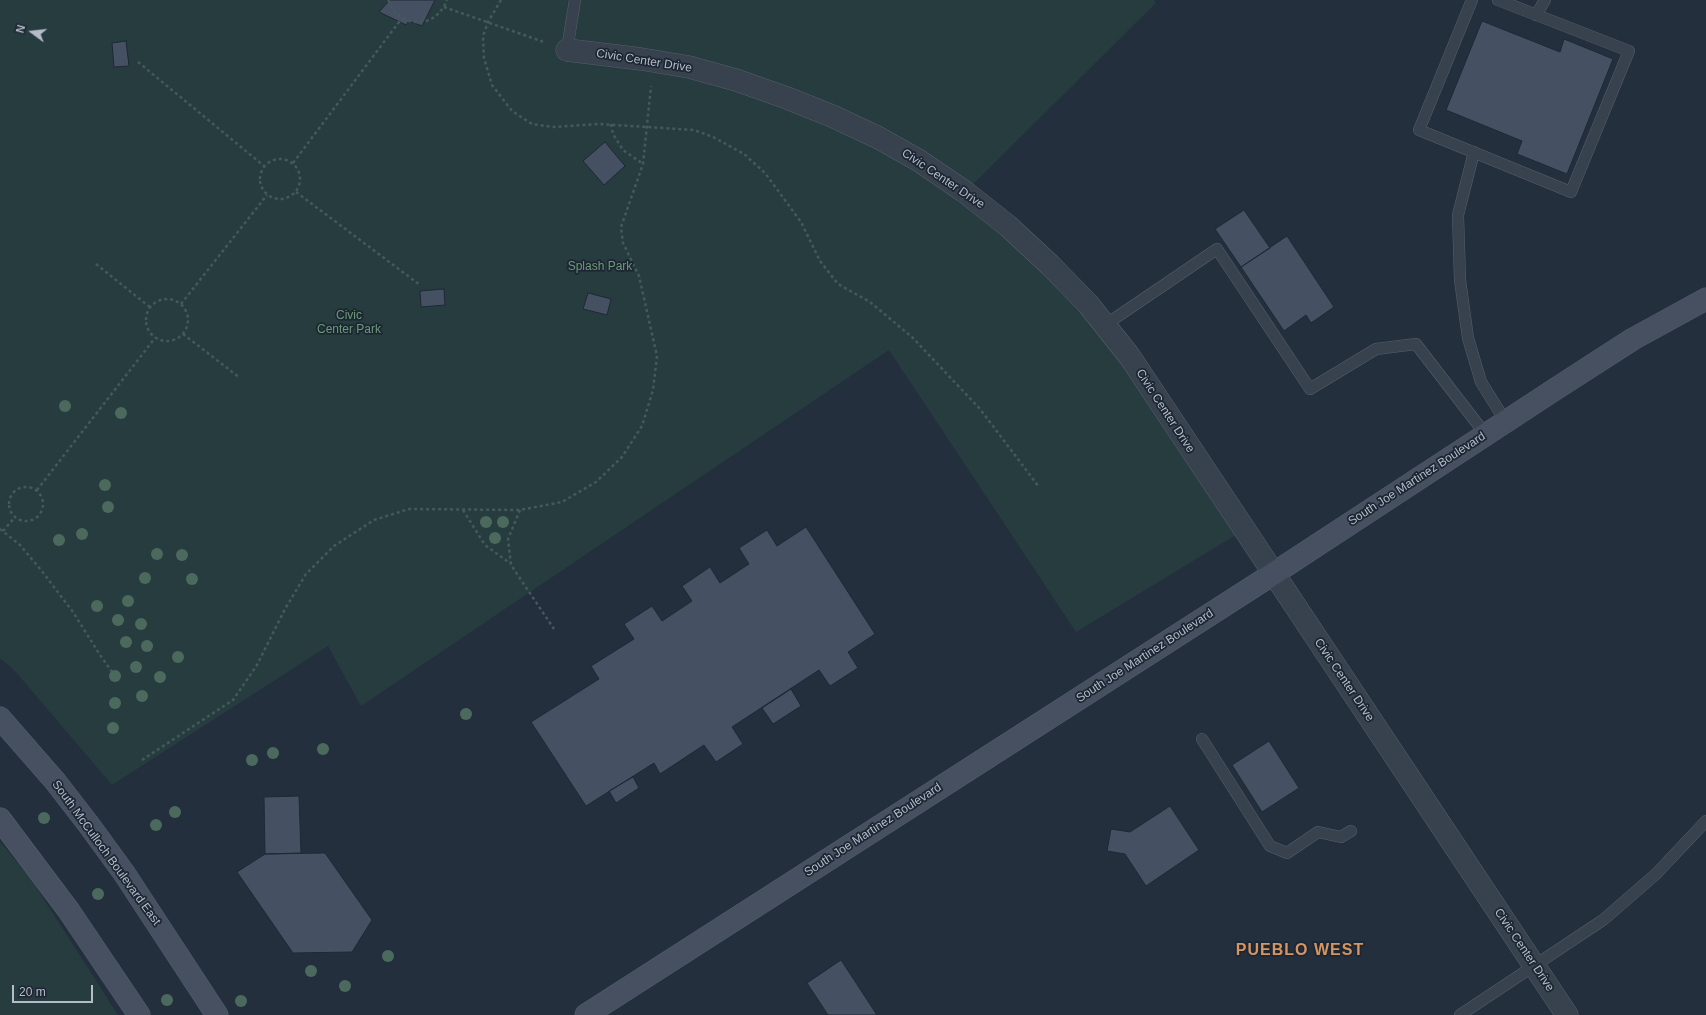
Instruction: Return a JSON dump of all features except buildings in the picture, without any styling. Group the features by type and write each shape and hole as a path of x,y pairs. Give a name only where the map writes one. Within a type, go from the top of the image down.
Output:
{"main road":[{"name":"South Joe Martinez Boulevard","path":"586,1015 1273,574 1633,339 1706,299"},
{"name":"South McCulloch Boulevard East","path":"0,718 55,781 93,831 128,880 217,1015"},
{"path":"0,819 69,911 139,1015"}],"street":[{"name":"Civic Center Drive","path":"567,50 689,67 736,80 788,98 832,116 871,134 918,160 965,192 1008,226 1050,265 1088,304 1130,357 1567,1015"}],"lane":[{"path":"567,50 575,0"},
{"path":"1472,0 1419,130 1572,192 1629,51 1498,0"},
{"path":"1536,15 1545,0"},
{"path":"1474,152 1458,215 1460,280 1468,338 1482,382 1506,422"},
{"path":"1105,325 1217,249 1310,390 1376,349 1416,344 1486,435"},
{"path":"1202,739 1270,846 1287,853 1318,832 1341,837 1351,830"},
{"path":"1460,1015 1603,920 1656,874 1706,821"}],"path":[{"path":"388,0 394,13 412,22 430,20 444,7 446,0"},
{"path":"501,0 488,22 483,36 484,58 492,85 512,111 532,124 553,127 610,124 694,130 713,137 744,154 765,173 801,222 820,261 838,284 870,302 913,338 980,409 1039,487"},
{"path":"444,7 567,50"},
{"path":"293,163 402,18"},
{"path":"142,760 233,700 257,665 285,609 306,574 334,546 374,520 409,509 520,510 562,502 596,482 622,457 642,426 653,390 657,356 639,276 623,243 621,227 643,164 654,61"},
{"path":"138,62 264,166"},
{"path":"610,124 613,134 623,150 643,164"},
{"path":"279,159 285,159 293,163 300,176 300,183 296,192 286,199 278,199 268,195 263,190 260,179 264,166 273,160 279,159"},
{"path":"296,192 420,285"},
{"path":"181,304 268,195"},
{"path":"96,264 151,308"},
{"path":"166,300 172,300 181,304 188,318 188,324 183,334 173,340 165,341 155,338 147,327 147,315 151,308 160,301 166,300"},
{"path":"183,334 240,378"},
{"path":"37,490 155,338"},
{"path":"25,486 37,490 43,501 38,516 24,521 15,517 11,513 8,504 12,493 15,490 25,486"},
{"path":"462,510 485,545 511,565 554,629"},
{"path":"511,565 508,539 520,510"},
{"path":"3,531 15,517"},
{"path":"0,529 20,545 41,570 73,612 115,676"}],"green space":[{"name":"Civic Center Park","path":"0,0 1154,0 1156,3 965,192 1050,265 1244,530 1076,632 889,350 361,706 328,646 112,785 14,670 0,658"},
{"path":"0,842 31,879 118,1015 0,1015"}],"district":[{"name":"PUEBLO WEST","path":"1300,951"}],"park label":[{"name":"Splash Park","path":"600,267"}]}
